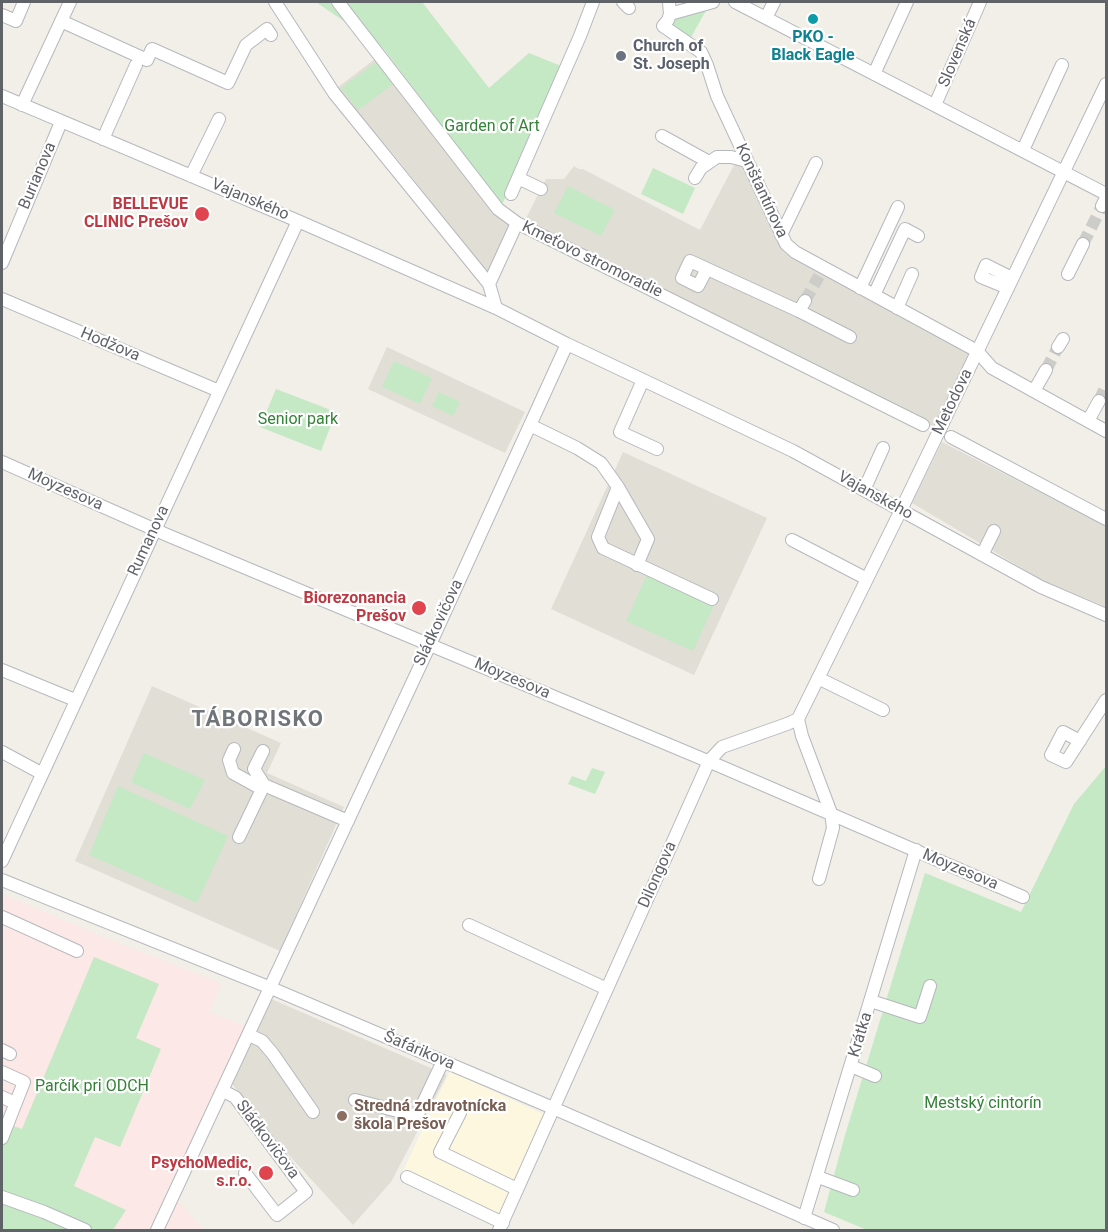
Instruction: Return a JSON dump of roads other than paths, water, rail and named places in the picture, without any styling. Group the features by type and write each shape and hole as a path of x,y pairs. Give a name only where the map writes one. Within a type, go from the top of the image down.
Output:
{"street":[{"path":"2,15 15,21 24,2"},
{"path":"22,105 70,2"},
{"path":"275,2 334,93 489,284 496,308"},
{"name":"Kmeťovo stromoradie","path":"338,2 498,209 517,223 923,425"},
{"path":"511,194 593,2"},
{"path":"670,8 713,2"},
{"name":"Slovenská","path":"735,2 1064,171 1105,199"},
{"path":"766,18 774,2"},
{"path":"874,74 907,2"},
{"name":"Slovenská","path":"935,105 980,2"},
{"name":"Konštantínova","path":"670,8 663,26 700,52 707,65 717,96 786,244 821,271 874,295 977,351 992,368 1107,431"},
{"path":"61,21 147,60 152,49 228,83 246,45 267,29 271,35"},
{"path":"103,139 136,65"},
{"path":"1023,150 1062,65"},
{"name":"Metodova","path":"798,719 1107,84"},
{"name":"Vajanského","path":"2,96 298,221 496,308 793,451 1041,587 1107,615"},
{"path":"191,176 219,119"},
{"name":"Burianova","path":"2,263 60,122"},
{"path":"662,136 709,162"},
{"path":"695,178 701,168 717,157 731,157 747,161"},
{"path":"781,234 816,164"},
{"path":"518,178 541,189"},
{"path":"860,288 898,207"},
{"name":"Rumanova","path":"2,861 298,221"},
{"path":"489,284 517,223"},
{"path":"874,295 905,230 918,236"},
{"path":"1068,274 1083,244"},
{"path":"707,269 802,306 850,337"},
{"path":"897,308 912,274"},
{"name":"Hodžova","path":"2,299 219,391"},
{"name":"Sládkovičova","path":"157,1230 271,988 567,344"},
{"path":"1034,391 1046,370"},
{"path":"643,380 620,432 657,449"},
{"path":"1088,421 1099,401"},
{"path":"530,425 577,448 601,463 618,487 648,539 637,565"},
{"path":"951,437 1107,519"},
{"path":"864,490 883,448"},
{"name":"Moyzesova","path":"2,462 154,529 709,761 1023,897"},
{"path":"618,487 598,537 603,548 712,599"},
{"path":"982,555 994,531"},
{"path":"792,540 867,579"},
{"path":"2,670 75,700"},
{"path":"818,678 884,710"},
{"path":"1080,741 1107,700"},
{"path":"709,761 722,747 798,719 802,736 831,813 833,828 819,879"},
{"path":"234,749 229,760 232,772 348,821"},
{"path":"263,751 254,769 263,787"},
{"path":"2,752 41,773"},
{"name":"Dilongova","path":"501,1227 709,761"},
{"path":"239,837 263,787"},
{"name":"Krátka","path":"804,1218 916,850"},
{"name":"Šafárikova","path":"2,880 271,988 833,1230"},
{"path":"2,917 77,951"},
{"path":"469,926 607,989"},
{"path":"871,1001 920,1017 930,986"},
{"path":"249,1035 262,1041 273,1054 313,1112"},
{"path":"355,1101 417,1116 443,1061"},
{"path":"851,1066 875,1076"},
{"path":"2,1072 24,1082 2,1138"},
{"name":"Sládkovičova","path":"223,1091 235,1097 306,1192 277,1215 245,1173"},
{"path":"2,1097 15,1103"},
{"path":"460,1113 440,1152 517,1189"},
{"path":"407,1177 501,1227"},
{"path":"818,1177 852,1190"},
{"path":"2,1197 85,1230"}],"tunnel":[{"path":"1083,244 1102,206"},
{"path":"805,301 819,276"},
{"path":"1046,370 1058,347"},
{"path":"1099,401 1106,386"}],"place":[{"name":"PKO - Black Eagle","path":"813,19"},
{"name":"Church of St. Joseph","path":"621,56"},
{"name":"BELLEVUE CLINIC Prešov","path":"202,214"},
{"name":"Biorezonancia Prešov","path":"419,608"},
{"name":"Stredná zdravotnícka škola Prešov","path":"342,1116"},
{"name":"PsychoMedic, s.r.o.","path":"266,1173"}],"district":[{"name":"TÁBORISKO","path":"258,720"}],"park label":[{"name":"Garden of Art","path":"492,127"},
{"name":"Senior park","path":"298,420"},
{"name":"Parčík pri ODCH","path":"92,1087"},
{"name":"Mestský cintorín","path":"983,1104"}]}
